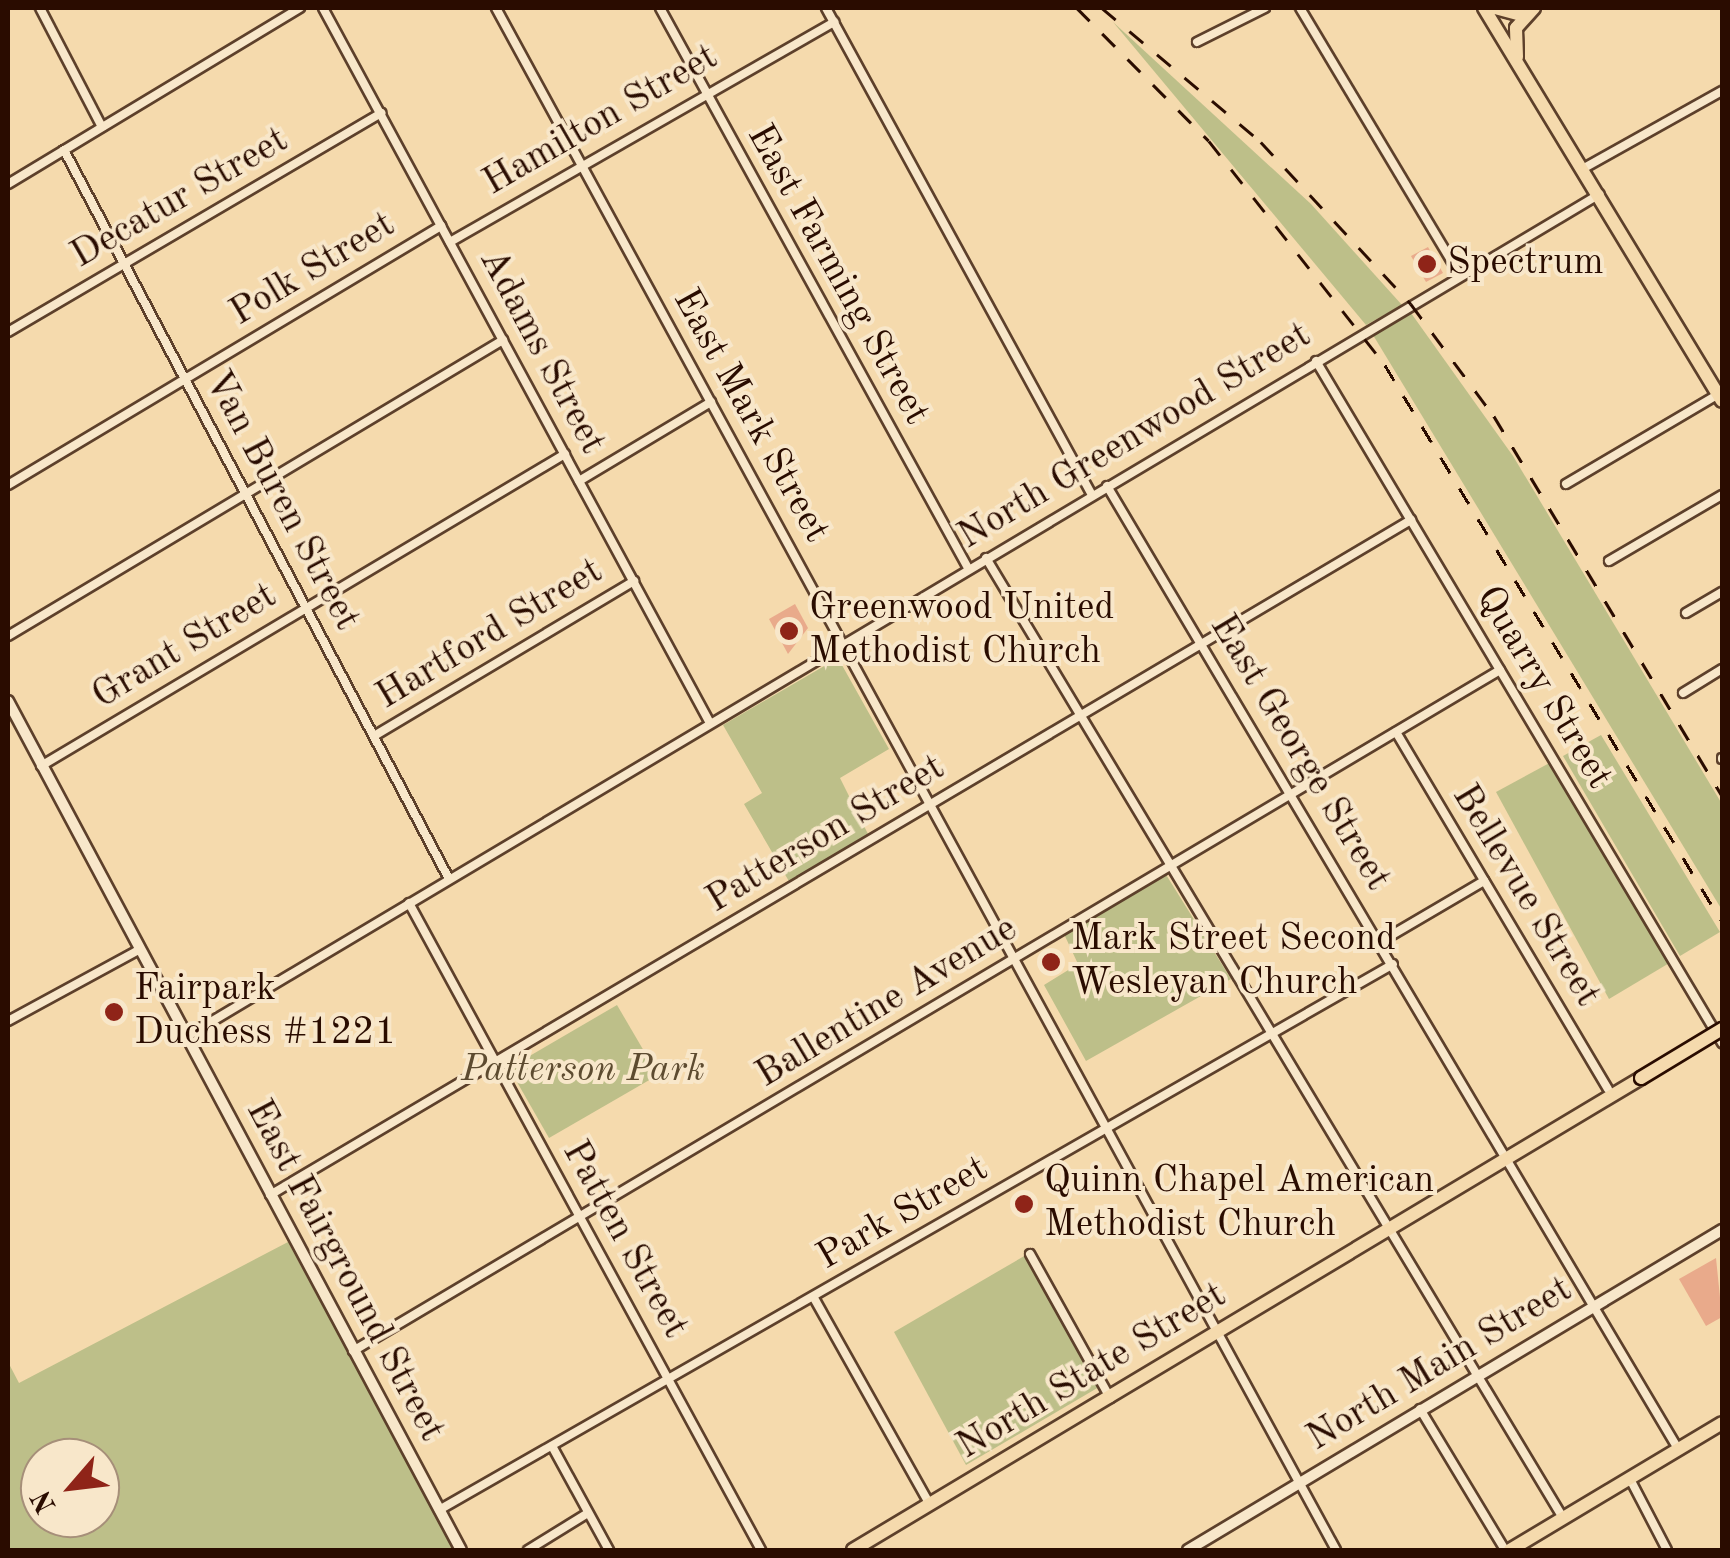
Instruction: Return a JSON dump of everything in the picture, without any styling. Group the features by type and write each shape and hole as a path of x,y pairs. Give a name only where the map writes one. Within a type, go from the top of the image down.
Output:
{"main road":[{"path":"1484,8 1721,398"},
{"path":"1495,8 1527,11 1518,59"},
{"name":"North State Street","path":"852,1550 1722,1030"},
{"path":"1508,1550 1722,1423"}],"street":[{"path":"40,8 102,127"},
{"path":"8,184 300,8"},
{"name":"Adams Street","path":"324,8 710,723"},
{"name":"East Mark Street","path":"496,8 1336,1550"},
{"name":"East Farming Street","path":"660,8 968,568"},
{"path":"826,8 1092,495"},
{"path":"1197,42 1266,8"},
{"path":"1300,8 1460,274"},
{"name":"Hamilton Street","path":"450,242 703,90 834,22"},
{"path":"1584,168 1722,91"},
{"name":"Decatur Street","path":"8,332 381,113"},
{"name":"Van Buren Street","path":"64,150 449,879"},
{"name":"North Greenwood Street","path":"184,1038 1600,194"},
{"name":"Polk Street","path":"8,485 442,226"},
{"path":"8,636 503,340"},
{"name":"Quarry Street","path":"1316,361 1722,1043"},
{"path":"1566,484 1721,398"},
{"path":"579,481 711,402"},
{"name":"Grant Street","path":"41,766 565,454"},
{"name":"East George Street","path":"1107,486 1394,964 1678,1449"},
{"path":"1610,560 1722,495"},
{"name":"Patterson Street","path":"269,1196 1411,520"},
{"path":"986,558 1563,1518"},
{"name":"Hartford Street","path":"374,736 634,581"},
{"path":"1686,613 1722,592"},
{"path":"1683,692 1722,669"},
{"name":"Ballentine Avenue","path":"353,1351 1500,670"},
{"name":"East Fairground Street","path":"8,701 137,951 461,1550"},
{"name":"Bellevue Street","path":"1396,732 1608,1089"},
{"path":"1380,942 1484,880"},
{"name":"Patten Street","path":"410,903 761,1550"},
{"path":"8,1021 137,951"},
{"name":"Park Street","path":"439,1510 1394,964"},
{"name":"North Main Street","path":"1188,1550 1722,1230"},
{"path":"1030,1254 1110,1398"},
{"path":"814,1298 929,1504"},
{"path":"1420,1409 1508,1550"},
{"path":"552,1446 609,1550"},
{"path":"1630,1478 1668,1550"},
{"path":"528,1550 588,1512"}],"green space":[{"path":"1113,22 1311,204 1402,305 1366,325"},
{"path":"1411,313 1513,456 1722,804 1722,910 1373,335"},
{"path":"838,658 889,749 840,778 869,836 790,883 744,804 762,793 723,725"},
{"path":"1601,735 1720,932 1680,956 1563,756"},
{"path":"1555,760 1671,962 1609,999 1496,792"},
{"path":"1165,873 1231,979 1086,1061 1044,985 1078,964 1064,934"},
{"name":"Patterson Park","path":"617,1005 658,1075 549,1138 509,1068"},
{"path":"288,1242 455,1550 8,1550 8,1362 19,1383"},
{"path":"1026,1255 1099,1387 966,1465 894,1332"}],"building":[{"name":"Spectrum","path":"1428,247 1443,273 1426,282 1411,256"},
{"name":"Greenwood United Methodist Church","path":"795,604 808,628 788,654 769,619"},
{"path":"1716,1258 1722,1317 1706,1326 1679,1279"}],"railway":[{"path":"1077,8 1209,141 1385,365 1722,922"},
{"path":"1102,8 1261,142 1411,304 1494,416 1722,796"}],"place":[{"name":"Spectrum","path":"1427,264"},
{"name":"Greenwood United Methodist Church","path":"789,631"},
{"name":"Mark Street Second Wesleyan Church","path":"1051,962"},
{"name":"Fairpark Duchess #1221","path":"114,1012"},
{"name":"Quinn Chapel American Methodist Church","path":"1024,1204"}]}
